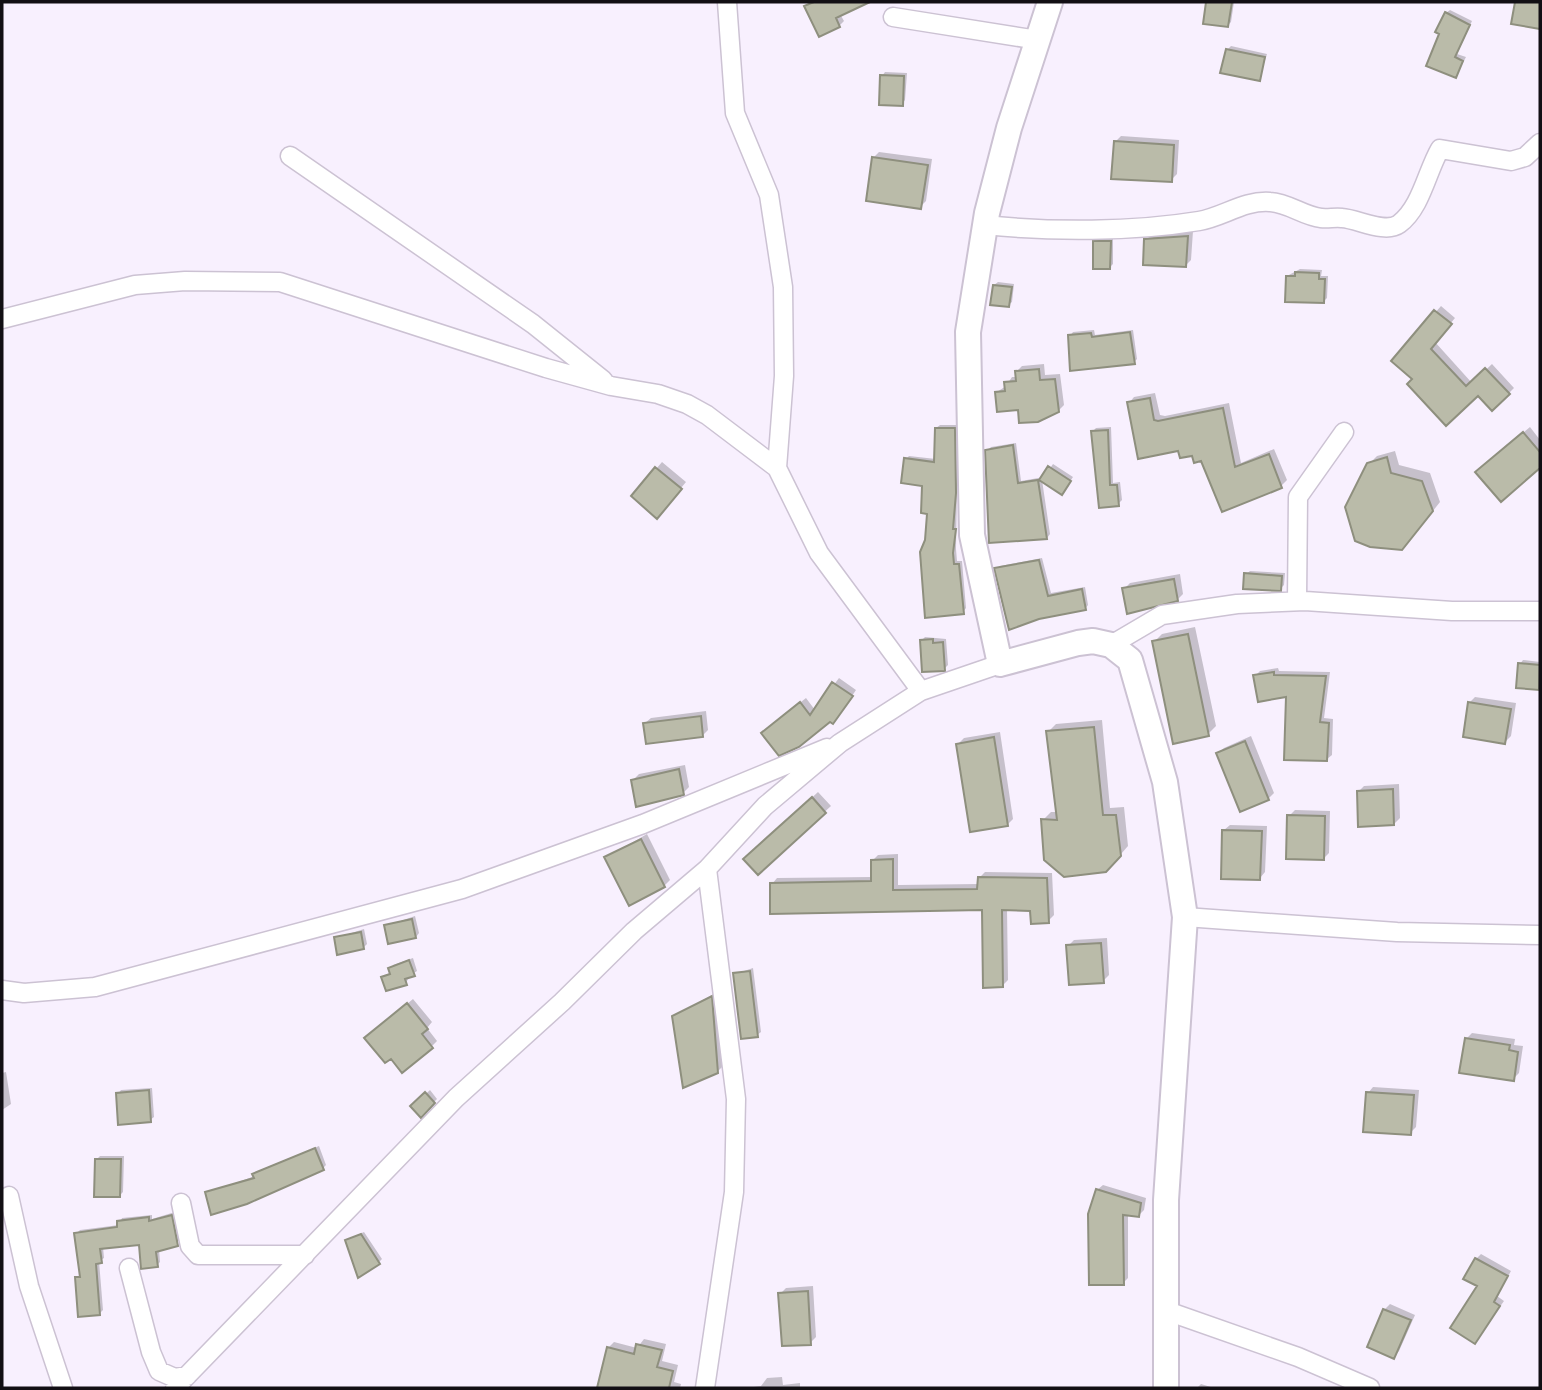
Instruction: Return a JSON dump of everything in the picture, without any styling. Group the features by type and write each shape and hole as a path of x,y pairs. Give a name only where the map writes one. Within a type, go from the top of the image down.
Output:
{"street":[{"path":"727,2 735,113 769,195 783,287 784,376 777,468"},
{"path":"913,2 913,20"},
{"path":"1000,664 976,564 970,504 968,332 985,225 1009,128 1050,2"},
{"path":"893,17 1038,40"},
{"path":"985,225 1045,231 1114,229 1197,221 1222,216 1251,203 1270,202 1289,205 1320,218 1343,218 1386,227 1398,225 1413,205 1440,149 1511,161 1525,157 1540,143"},
{"path":"290,156 533,324 611,386"},
{"path":"2,319 135,285 185,281 280,282 611,386 658,394 687,404 777,468 819,553 922,691"},
{"path":"1297,601 1298,497 1344,432"},
{"path":"1111,645 1162,615 1204,607 1297,601 1452,611 1540,611"},
{"path":"130,1268 151,1352 159,1371 181,1382 456,1098 562,1002 634,931 707,869 765,806 840,743 922,691 1000,664 1093,641 1111,645 1130,660 1141,689 1165,782 1185,917 1166,1200 1166,1388"},
{"path":"2,990 24,993 95,987 462,889 643,824 840,743"},
{"path":"705,1388 734,1192 736,1099 707,869"},
{"path":"1185,917 1397,932 1540,935"},
{"path":"9,1196 29,1286 63,1388"},
{"path":"181,1203 190,1246 198,1255 305,1255"},
{"path":"1167,1311 1298,1357 1370,1388"}],"building":[{"path":"814,2 870,2 836,18 840,27 819,37 804,6"},
{"path":"1206,2 1232,2 1228,27 1203,24"},
{"path":"1515,2 1540,2 1540,29 1511,24"},
{"path":"1445,12 1470,25 1455,57 1463,61 1456,78 1426,66 1439,34 1435,32"},
{"path":"1226,49 1265,57 1260,81 1220,73"},
{"path":"880,75 904,76 903,106 879,105"},
{"path":"1114,141 1174,145 1172,182 1111,179"},
{"path":"872,157 928,165 921,209 866,201"},
{"path":"1188,236 1186,267 1143,265 1144,239"},
{"path":"1093,241 1111,241 1110,269 1093,269"},
{"path":"1295,272 1319,273 1319,279 1325,279 1324,303 1285,302 1286,276 1295,276"},
{"path":"993,285 1012,287 1009,307 990,305"},
{"path":"1434,310 1452,324 1431,349 1466,386 1485,368 1510,394 1492,411 1478,396 1446,426 1407,384 1412,379 1391,361"},
{"path":"1130,332 1135,364 1070,371 1068,335 1091,333 1092,337"},
{"path":"1039,369 1040,380 1055,379 1059,412 1038,422 1019,423 1018,410 997,412 995,392 1005,391 1004,382 1016,381 1015,371"},
{"path":"1150,398 1154,420 1158,421 1223,408 1235,467 1269,454 1282,488 1222,512 1201,461 1194,463 1192,456 1180,458 1178,451 1138,459 1127,402"},
{"path":"935,428 955,428 956,493 953,529 956,529 953,553 954,564 959,564 964,614 925,618 920,552 925,540 927,514 921,513 922,486 901,483 904,458 934,462"},
{"path":"1108,430 1110,485 1117,485 1119,506 1099,508 1091,431"},
{"path":"1523,432 1540,452 1540,468 1501,502 1475,472"},
{"path":"1013,445 1018,483 1038,480 1047,539 989,543 985,450"},
{"path":"1387,457 1391,473 1422,481 1433,511 1402,550 1370,547 1355,541 1345,507 1367,463"},
{"path":"1048,466 1071,481 1062,495 1039,480"},
{"path":"655,467 682,489 657,519 631,496"},
{"path":"1039,560 1048,596 1082,589 1086,610 1039,619 1009,630 994,568"},
{"path":"1244,573 1282,576 1281,591 1243,589"},
{"path":"1174,579 1178,601 1127,614 1122,588"},
{"path":"1188,634 1209,736 1173,744 1152,641"},
{"path":"933,639 933,643 943,642 945,671 922,672 920,640"},
{"path":"1518,663 1540,665 1539,690 1516,688"},
{"path":"1274,672 1274,675 1326,676 1320,722 1329,723 1327,761 1284,760 1286,697 1258,702 1253,675"},
{"path":"832,682 853,696 833,724 830,722 799,747 779,756 761,733 800,702 810,715"},
{"path":"1468,702 1511,709 1505,744 1463,737"},
{"path":"701,716 703,737 646,744 643,723"},
{"path":"1094,727 1103,815 1116,815 1121,856 1106,872 1064,877 1044,860 1041,819 1057,820 1046,731"},
{"path":"994,737 1008,826 970,832 956,744"},
{"path":"1245,741 1269,800 1240,812 1216,753"},
{"path":"679,769 684,795 636,807 631,780"},
{"path":"1393,789 1394,825 1358,827 1357,791"},
{"path":"812,797 826,813 758,875 743,859"},
{"path":"1287,815 1325,816 1324,860 1286,859"},
{"path":"1222,830 1262,831 1260,880 1221,879"},
{"path":"641,839 665,887 629,906 604,857"},
{"path":"893,859 893,890 977,889 978,877 1047,878 1049,923 1031,924 1030,911 1002,910 1003,987 983,988 982,910 770,914 770,883 871,881 871,860"},
{"path":"412,919 416,938 388,944 384,925"},
{"path":"361,932 364,949 337,955 334,937"},
{"path":"1101,943 1104,983 1069,985 1066,945"},
{"path":"409,960 415,976 405,979 407,985 386,991 381,977 390,974 388,968"},
{"path":"750,971 758,1037 741,1039 733,973"},
{"path":"712,996 718,1073 683,1088 672,1016"},
{"path":"407,1003 428,1029 422,1034 433,1048 402,1073 391,1059 385,1063 364,1038"},
{"path":"1465,1038 1510,1045 1509,1050 1518,1052 1514,1081 1459,1073"},
{"path":"149,1090 151,1122 118,1125 116,1093"},
{"path":"425,1092 435,1103 421,1118 410,1106"},
{"path":"1366,1092 1414,1095 1411,1135 1363,1132"},
{"path":"315,1148 324,1170 247,1204 211,1215 205,1192 254,1178 252,1174"},
{"path":"95,1159 121,1159 120,1197 94,1197"},
{"path":"1096,1189 1141,1203 1139,1217 1123,1215 1124,1285 1089,1285 1088,1214"},
{"path":"172,1215 178,1246 156,1252 158,1267 141,1269 139,1245 100,1249 102,1263 96,1264 100,1315 78,1317 75,1277 80,1277 74,1233 117,1227 117,1221 149,1217 149,1221"},
{"path":"361,1234 380,1264 358,1278 345,1240"},
{"path":"1475,1258 1508,1276 1494,1302 1500,1306 1475,1344 1450,1328 1477,1286 1463,1279"},
{"path":"808,1291 811,1345 782,1346 778,1293"},
{"path":"1383,1309 1411,1320 1394,1359 1367,1347"},
{"path":"636,1344 662,1350 657,1367 673,1371 669,1388 597,1388 607,1347 634,1354"}]}
